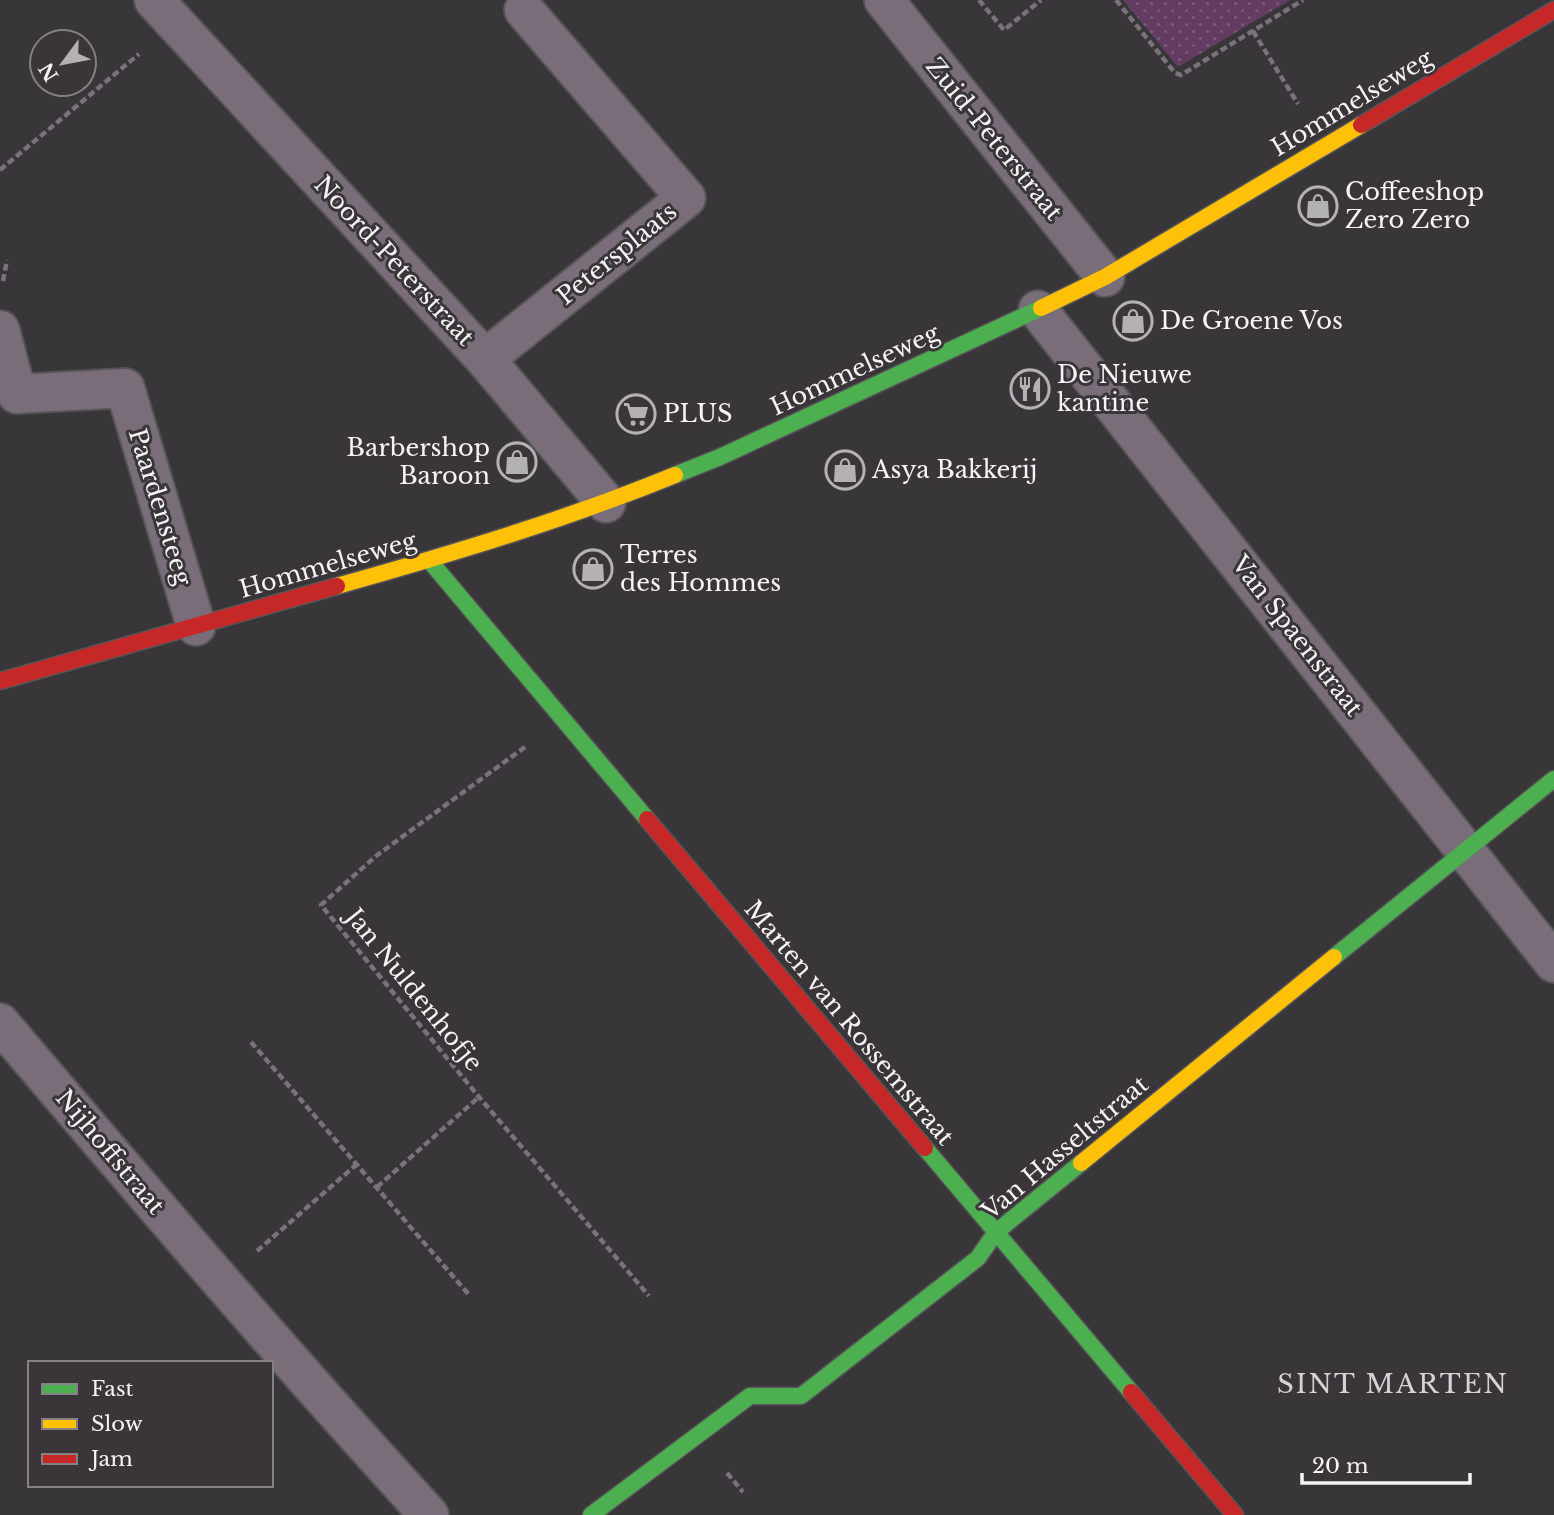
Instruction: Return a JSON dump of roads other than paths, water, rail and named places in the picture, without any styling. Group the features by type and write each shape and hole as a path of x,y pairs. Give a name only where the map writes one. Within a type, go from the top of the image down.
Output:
{"street":[{"name":"Zuid-Peterstraat","path":"884,0 1105,277"},
{"name":"Noord-Peterstraat","path":"171,10 485,359 606,503"},
{"name":"Petersplaats","path":"485,359 686,198 524,10"},
{"name":"Hommelseweg","path":"0,681 429,559 606,503 720,457 1105,277 1554,10"},
{"name":"Van Spaenstraat","path":"1038,310 1554,963"},
{"name":"Paardensteeg","path":"0,330 17,394 125,388 196,626"},
{"name":"Marten van Rossemstraat","path":"429,559 561,719 1235,1515"},
{"name":"Van Hasseltstraat","path":"592,1515 750,1396 801,1396 978,1258 996,1232 1554,779"},
{"name":"Nijhoffstraat","path":"0,1023 221,1281 429,1515"}],"place":[{"name":"Coffeeshop Zero Zero","path":"1318,206"},
{"name":"De Groene Vos","path":"1133,321"},
{"name":"De Nieuwe kantine","path":"1030,389"},
{"name":"PLUS","path":"636,414"},
{"name":"Barbershop Baroon","path":"517,462"},
{"name":"Asya Bakkerij","path":"845,470"},
{"name":"Terres des Hommes","path":"593,569"}],"district":[{"name":"SINT MARTEN","path":"1393,1384"}]}
